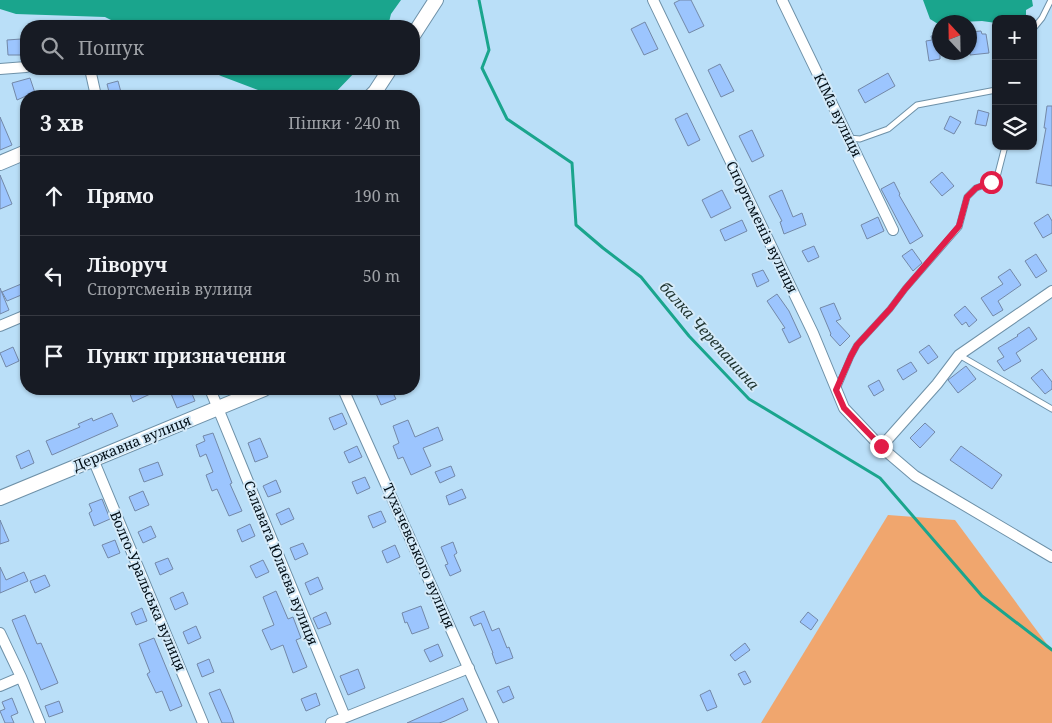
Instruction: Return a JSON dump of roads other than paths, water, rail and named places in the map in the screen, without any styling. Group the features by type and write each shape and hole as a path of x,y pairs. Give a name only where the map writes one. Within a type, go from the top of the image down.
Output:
{"main road":[{"path":"420,25 436,0"},
{"path":"376,90 386,75"},
{"path":"0,163 20,155"},
{"name":"Державна вулиця","path":"0,498 249,395"}],"street":[{"name":"Спортсменів вулиця","path":"653,0 813,332 844,408 881,446 915,476 1052,557"},
{"name":"КІМа вулиця","path":"782,0 893,230"},
{"path":"0,69 20,67"},
{"path":"91,75 95,90"},
{"path":"881,446 937,384 959,355 1052,291"},
{"path":"0,326 20,318"},
{"name":"Салавата Юлаєва вулиця","path":"213,395 345,717"},
{"name":"Тухачевського вулиця","path":"347,395 493,723"},
{"name":"Волго-Уральська вулиця","path":"92,459 204,723"},
{"path":"0,632 40,723"},
{"path":"331,723 469,668"},
{"path":"0,686 21,677"}],"lane":[{"path":"1037,24 1052,0"},
{"path":"849,138 860,139 888,129 917,105 992,91"},
{"path":"836,390 857,345 890,309 959,226 967,197 976,188 996,181 1004,150"},
{"path":"959,355 1052,409"}],"waterway":[{"name":"балка Черепашина","path":"479,0 489,50 482,68 507,119 572,163 576,225 641,277 689,336 749,399 880,478 982,596 1052,650"}]}
